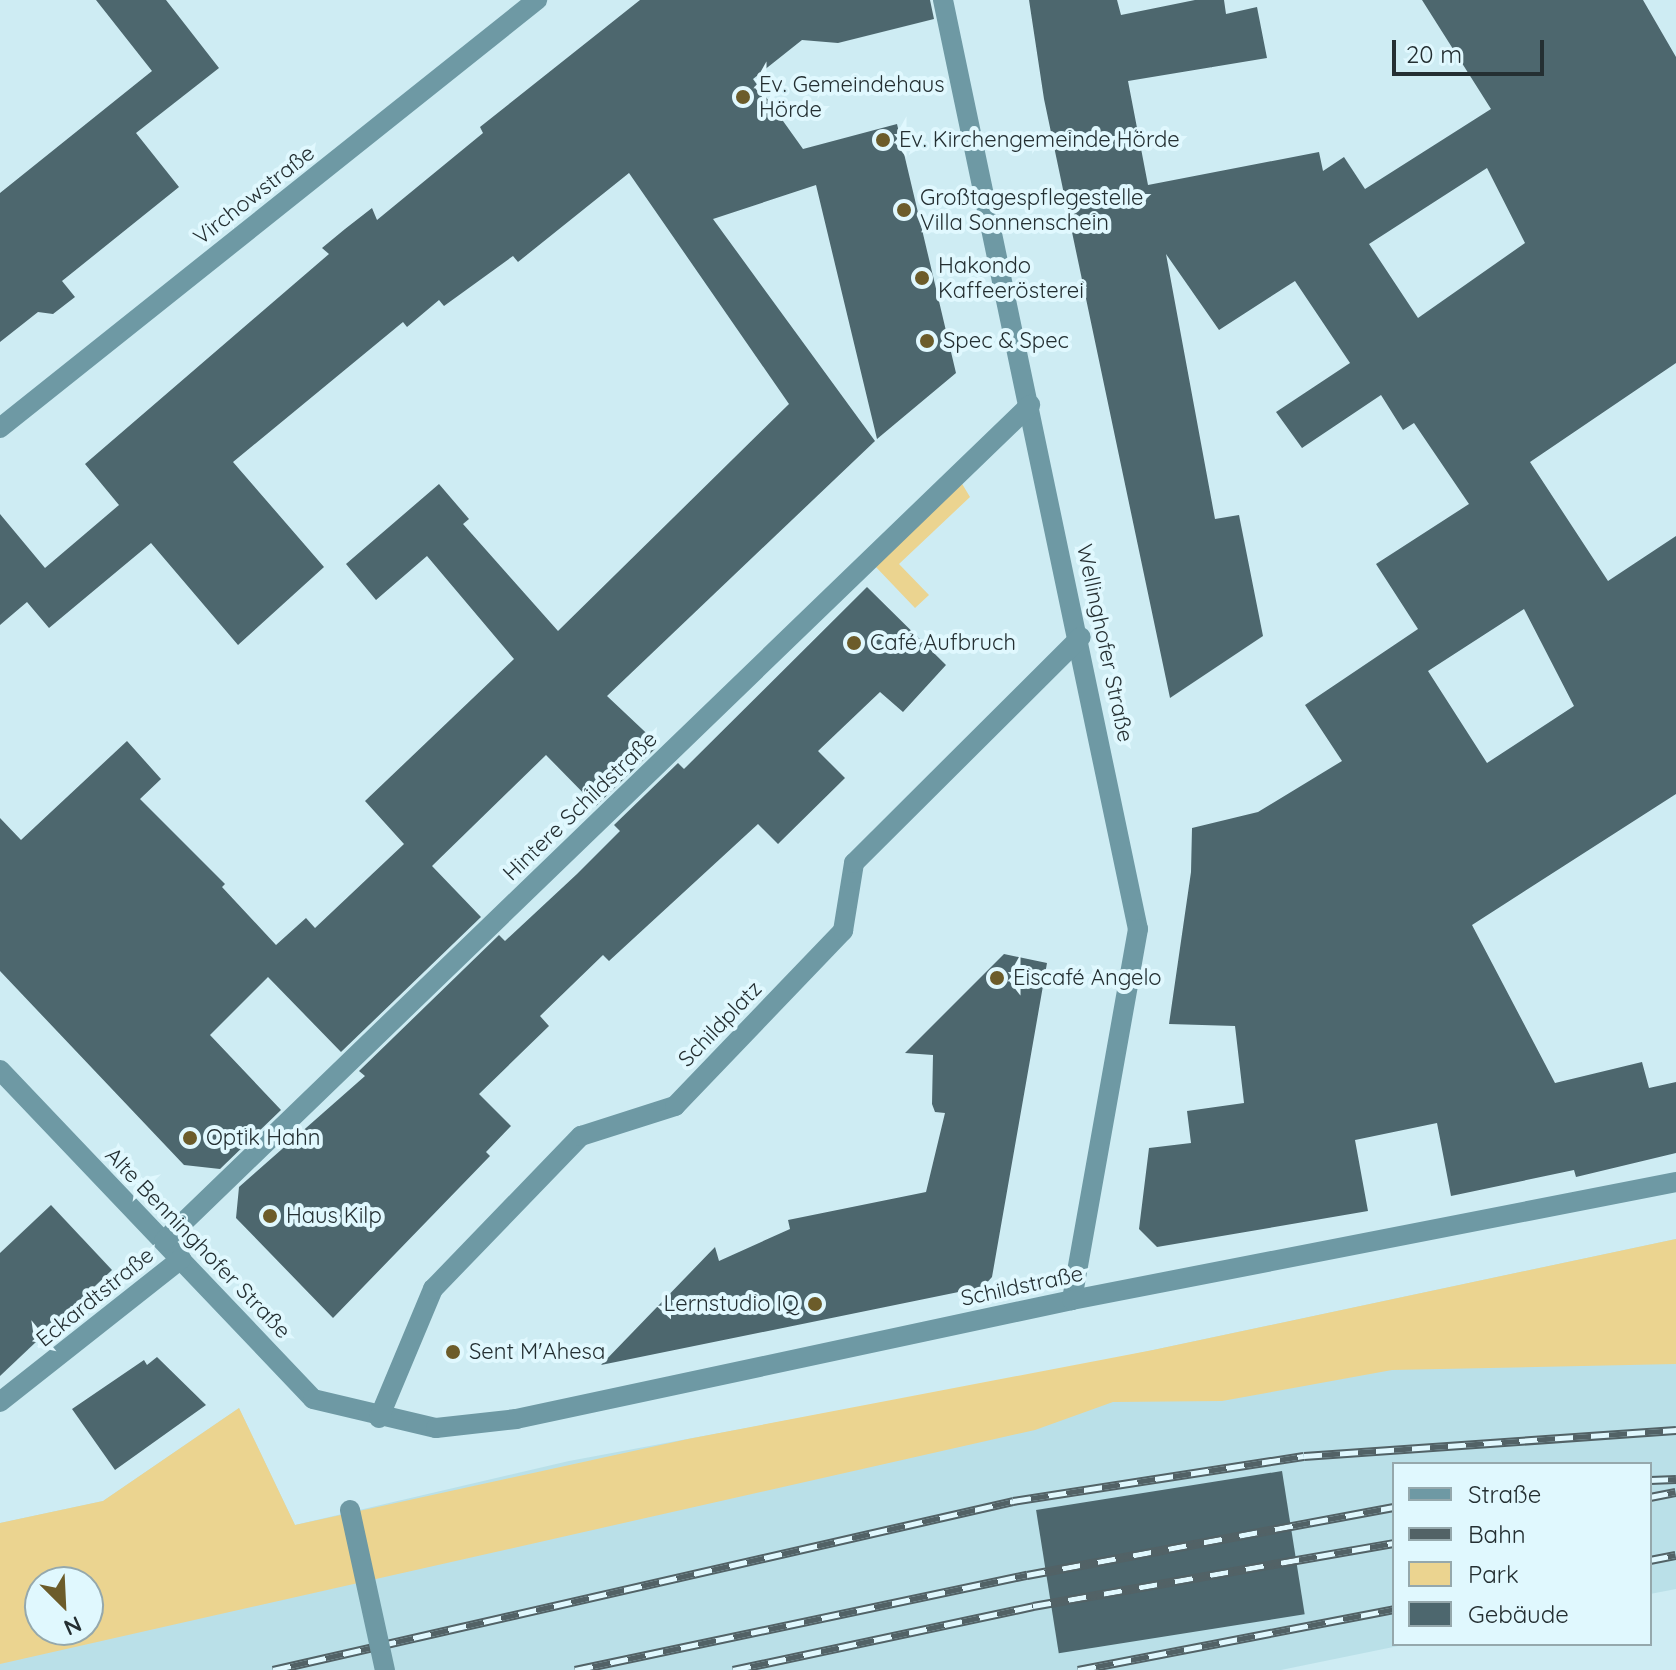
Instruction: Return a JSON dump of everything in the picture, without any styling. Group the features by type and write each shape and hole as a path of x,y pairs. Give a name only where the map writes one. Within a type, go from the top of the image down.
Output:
{"street":[{"name":"Virchowstraße","path":"0,428 537,0"},
{"name":"Wellinghofer Straße","path":"943,0 1081,637 1138,929 1072,1300"},
{"name":"Hintere Schildstraße","path":"164,1241 1030,405"},
{"name":"Schildplatz","path":"379,1418 433,1289 581,1136 675,1106 843,931 854,863 1081,637"},
{"name":"Alte Benninghofer Straße","path":"0,1070 313,1399 379,1418"},
{"name":"Schildstraße","path":"379,1418 436,1428 516,1419 1072,1300 1676,1182"},
{"name":"Eckardtstraße","path":"0,1402 181,1259"},
{"path":"350,1510 385,1670"}],"shaded area":[{"path":"1676,1239 1676,1589 1652,1594 1652,1462 1392,1462 1392,1646 1398,1646 1281,1670 0,1670 0,1523 103,1501 239,1408 295,1525 569,1461 1073,1367"}],"green space":[{"path":"961,482 970,497 899,564 929,595 915,608 874,565"},
{"path":"1676,1239 1676,1364 1392,1370 1222,1401 1113,1402 1035,1430 104,1640 104,1566 24,1566 24,1646 80,1646 0,1664 0,1523 103,1501 239,1408 295,1525 688,1439 1153,1350"}],"building":[{"path":"96,0 166,0 219,68 136,133 179,187 62,281 75,297 53,314 38,312 0,342 0,193 152,71"},
{"path":"640,0 930,0 934,19 838,43 802,40 753,79 803,149 897,124 956,373 877,439 816,185 713,219 875,441 607,696 659,745 596,806 546,755 432,866 481,917 341,1052 268,977 210,1035 281,1110 220,1169 184,1165 0,971 0,818 21,840 127,741 161,779 140,799 225,884 222,887 276,945 306,918 315,928 404,844 365,801 514,659 427,556 376,600 346,564 439,484 469,519 463,524 558,631 789,404 629,173 518,262 513,256 444,306 439,300 407,327 403,322 233,462 324,567 238,645 151,543 49,628 27,602 0,625 0,514 45,568 119,505 85,464 329,254 322,248 372,208 377,220 483,133 480,127"},
{"path":"1029,0 1117,0 1121,15 1195,0 1224,0 1226,14 1257,7 1267,58 1128,81 1148,185 1319,152 1323,171 1344,157 1365,189 1491,109 1422,0 1643,0 1676,57 1676,363 1530,462 1608,581 1676,536 1676,794 1472,925 1555,1083 1642,1062 1649,1088 1676,1082 1676,1153 1576,1177 1574,1170 1451,1196 1437,1123 1355,1140 1368,1211 1157,1247 1139,1229 1149,1148 1191,1143 1187,1111 1244,1103 1235,1026 1169,1024 1191,872 1192,828 1258,812 1342,761 1305,705 1418,629 1376,564 1469,504 1414,423 1403,430 1381,395 1302,448 1276,412 1350,363 1295,281 1219,330 1166,254 1215,519 1239,515 1263,636 1170,698 1044,99","holes":["1487,168 1525,243 1418,318 1369,244","1524,609 1574,706 1487,763 1428,671"]},
{"path":"867,587 946,665 903,712 880,692 818,751 845,778 778,844 758,824 609,961 603,955 540,1016 549,1026 479,1094 511,1126 486,1152 490,1156 333,1318 236,1218 239,1187 365,1076 359,1071 499,935 505,941 577,874 620,831 614,825 678,763 684,769"},
{"path":"1004,954 1047,963 992,1277 983,1287 601,1365 715,1247 719,1261 790,1229 788,1220 926,1192 945,1113 935,1112 932,1104 933,1055 905,1053"},
{"path":"51,1205 112,1270 0,1376 0,1253"},
{"path":"157,1357 206,1405 115,1470 72,1409 144,1360 147,1365"},
{"path":"1282,1471 1305,1614 1059,1653 1036,1510"}],"railway":[{"path":"273,1670 1013,1501 1304,1456 1676,1430"},
{"path":"1652,1480 1676,1479"},
{"path":"1652,1497 1676,1492"},
{"path":"575,1670 1027,1575 1392,1507"},
{"path":"733,1670 1033,1606 1392,1543"},
{"path":"1652,1560 1676,1555"},
{"path":"1078,1670 1392,1609"}],"place":[{"name":"Ev. Gemeindehaus Hörde","path":"743,97"},
{"name":"Ev. Kirchengemeinde Hörde","path":"883,140"},
{"name":"Großtagespflegestelle Villa Sonnenschein","path":"904,210"},
{"name":"Hakondo Kaffeerösterei","path":"922,278"},
{"name":"Spec & Spec","path":"927,341"},
{"name":"Café Aufbruch","path":"854,643"},
{"name":"Eiscafé Angelo","path":"997,978"},
{"name":"Optik Hahn","path":"190,1138"},
{"name":"Haus Kilp","path":"270,1216"},
{"name":"Lernstudio IQ","path":"815,1304"},
{"name":"Sent M'Ahesa","path":"453,1352"}]}
